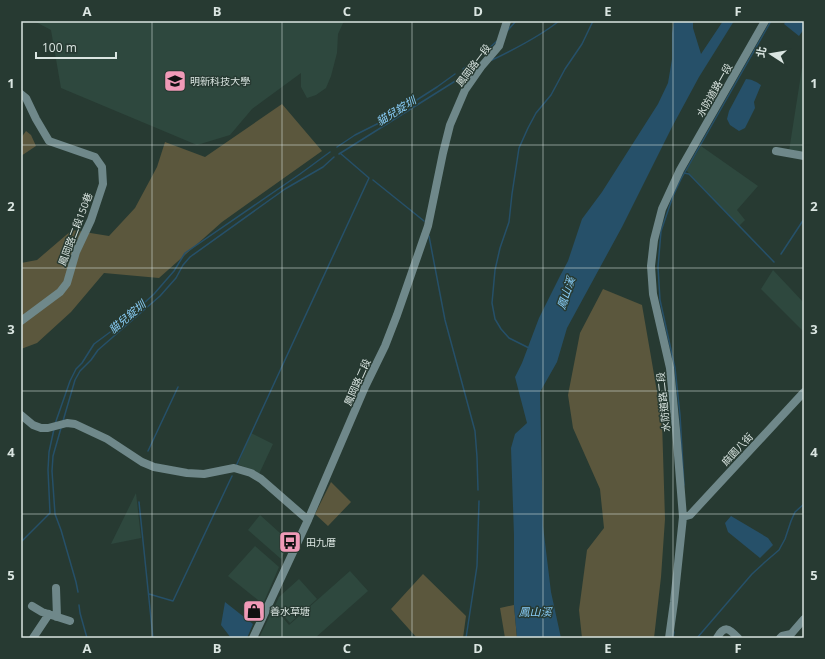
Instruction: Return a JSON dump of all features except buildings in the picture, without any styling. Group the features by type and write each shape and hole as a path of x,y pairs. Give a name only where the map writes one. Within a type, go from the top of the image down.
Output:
{"street":[{"name":"鳳岡路一段","path":"450,125 465,90 481,67 499,46 507,21"},
{"name":"水防道路一段","path":"680,170 765,21"},
{"name":"鳳岡路二段150巷","path":"21,94 26,98 49,141 95,157 102,167 103,184 91,220 76,252 67,283 60,292 21,321"},
{"name":"鳳岡路二段","path":"253,638 308,520 365,387 385,346 397,315 428,226 450,125"},
{"path":"776,151 804,156"},
{"name":"水防道路二段","path":"668,638 686,516 670,368 653,294 651,266 654,240 662,209 680,170"},
{"name":"麻園八街","path":"686,516 804,392"},
{"path":"21,415 33,425 41,428 48,428 67,423 75,424 107,439 142,462 154,467 187,473 204,474 234,468 251,473 261,479 308,520"},
{"path":"33,638 53,615 56,588"},
{"path":"32,606 42,612 70,621"},
{"path":"780,638 791,634 804,619"},
{"path":"717,638 721,630 724,629 728,630 738,638"}],"shaded area":[{"name":"明新科技大學","path":"34,21 344,21 338,34 337,53 326,88 316,95 307,98 301,87 301,73 252,109 230,135 197,145 61,88 51,30"},
{"path":"802,68 804,69 804,154 789,151"},
{"path":"282,104 322,151 222,222 159,278 104,273 71,312 37,343 21,349 21,263 37,260 72,230 109,236 135,208 157,167 165,142 205,157"},
{"path":"26,131 31,135 36,146 21,156 21,138"},
{"path":"701,146 758,186 737,210 745,220 739,226 686,170"},
{"path":"773,270 804,303 804,332 761,289"},
{"path":"603,289 642,305 662,421 665,519 661,577 654,638 582,638 579,610 587,550 604,528 600,489 573,428 568,395 580,333"},
{"path":"251,433 273,444 259,474 238,464"},
{"path":"331,482 351,502 328,526 315,514"},
{"path":"136,493 141,538 111,544"},
{"path":"260,515 290,542 281,559 248,530"},
{"path":"255,546 279,567 263,604 228,576"},
{"path":"350,571 368,591 315,638 259,638 274,607 289,625"},
{"path":"423,574 466,616 463,638 417,638 391,609"},
{"path":"299,579 317,599 290,623 275,606 279,597"},
{"path":"514,605 517,638 505,638 500,608"}],"water":[{"name":"鳳山溪","path":"674,21 693,21 693,28 701,54 723,21 734,21 699,77 672,127 622,227 567,328 557,362 540,392 543,526 551,592 561,638 517,638 514,605 514,535 511,448 515,434 527,423 515,377 522,363 539,318 568,261 582,219 602,192 658,104 668,83 672,59 672,33"},
{"path":"786,21 804,21 804,29 799,36 784,24"},
{"path":"746,79 761,85 754,102 755,108 745,128 739,131 730,125 727,119 729,111"},
{"path":"731,516 768,538 773,545 760,558 728,532 725,523"},
{"path":"225,602 253,624 247,638 231,638 221,625"}],"waterway":[{"name":"貓兒錠圳","path":"508,30 516,21"},
{"path":"492,60 518,47 559,21"},
{"path":"529,348 509,338 495,319 492,303 495,270 500,248 509,222 519,148 536,113 551,95 565,69 582,44 593,21"},
{"path":"684,485 680,415 675,368 660,300 658,267 661,231 673,196 681,179 771,21"},
{"name":"貓兒錠圳","path":"478,58 497,41"},
{"name":"貓兒錠圳","path":"463,69 472,62"},
{"path":"339,154 476,68"},
{"name":"貓兒錠圳","path":"337,147 355,135 387,119 455,74"},
{"name":"貓兒錠圳","path":"55,424 70,381 76,369 82,363 94,344 121,324 154,294 174,271 185,253 330,152"},
{"path":"236,466 369,178 340,153"},
{"path":"63,421 75,380 80,371 98,350 160,296 176,278 183,265 190,257 285,189 323,167 334,157"},
{"path":"684,173 689,174 774,262"},
{"path":"373,180 424,221"},
{"path":"781,254 804,219"},
{"path":"429,236 445,320 475,431 478,490"},
{"path":"148,451 178,387"},
{"path":"61,428 53,456 52,471 55,514 61,530 78,592"},
{"name":"貓兒錠圳","path":"21,542 50,513 48,470 49,452 54,429"},
{"path":"149,594 173,601 232,476"},
{"path":"466,638 477,566 479,501"},
{"path":"139,502 153,638"},
{"path":"697,638 752,574 779,550 785,539 795,512 804,504"},
{"path":"79,605 87,638"},
{"path":"673,638 674,632"}],"place":[{"name":"明新科技大學","path":"175,81"},
{"name":"田九厝","path":"290,542"},
{"name":"善水草塘","path":"254,611"}]}
